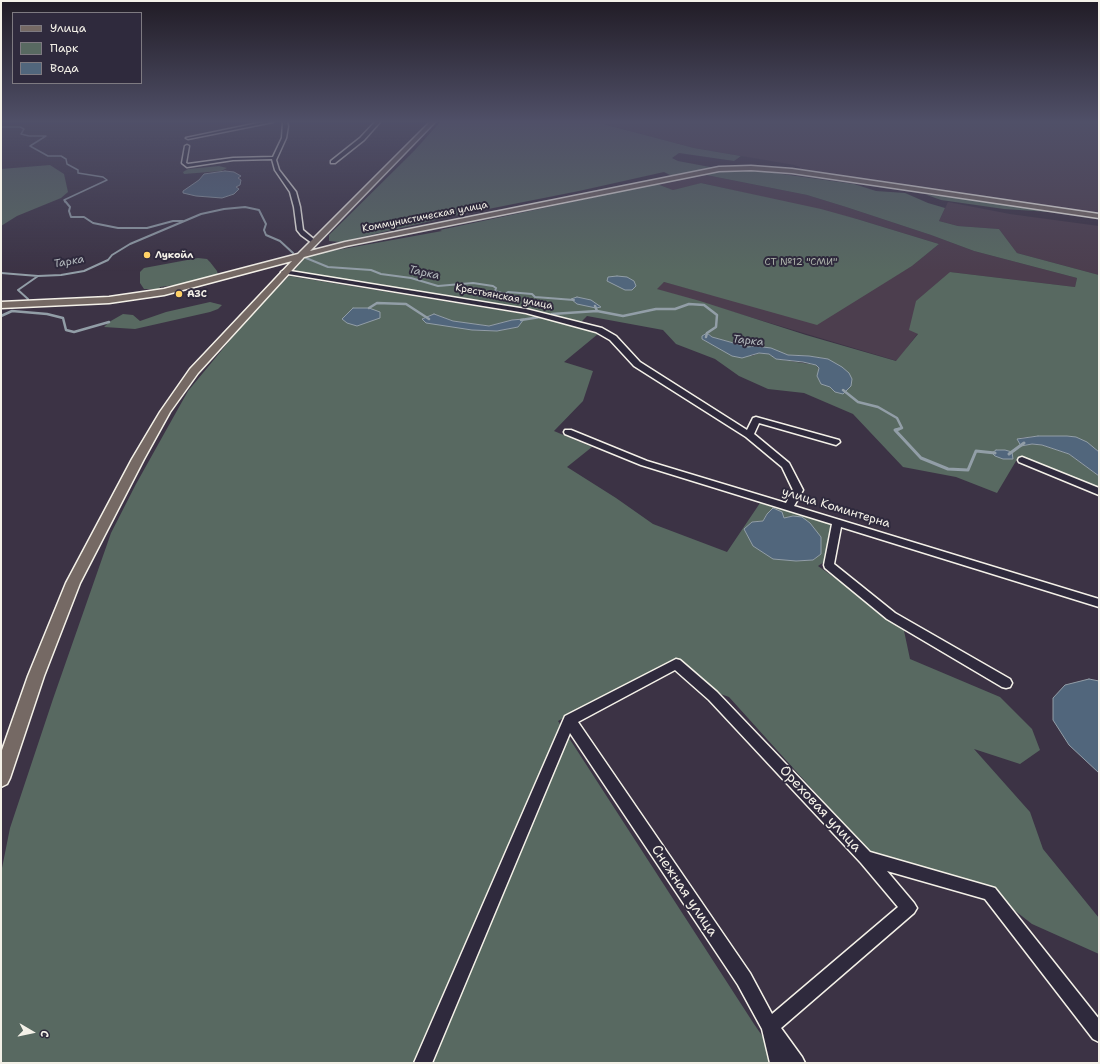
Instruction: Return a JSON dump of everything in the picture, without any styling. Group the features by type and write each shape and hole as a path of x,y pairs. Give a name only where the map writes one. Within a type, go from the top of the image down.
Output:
{"main road":[{"path":"1,778 36,676 73,583 138,459 165,412 185,382 284,276 300,256 384,172"},
{"name":"Коммунистическая улица","path":"229,275 345,244 702,172"},
{"name":"Коммунистическая улица","path":"790,172 1099,216"},
{"path":"322,234 324,239 331,244 345,244"},
{"path":"1,305 126,298 164,292 249,271 271,273 276,277 284,276"}],"street":[{"path":"278,172 293,192 297,207 300,230 314,242"},
{"name":"Крестьянская улица","path":"284,276 526,310 599,330 613,338 637,364 749,435 786,465 798,490 788,507"},
{"path":"749,435 756,420 836,442"},
{"name":"улица Коминтерна","path":"568,432 644,463 1099,603"},
{"path":"1022,460 1099,492"},
{"path":"837,522 829,565 891,616 1006,683"},
{"name":"Ореховая улица","path":"569,720 676,664 713,696 866,858 990,893 1099,1033"},
{"path":"423,1063 569,720"},
{"name":"Снежная улица","path":"569,720 744,979 770,1027 796,1063"},
{"path":"779,1063 770,1027 909,908 866,858"}],"shaded area":[{"path":"803,172 1099,172 1099,215"},
{"path":"701,174 807,195 931,235 974,251 1077,278 1075,287 950,272 918,333 897,361 656,289 664,282 712,295 871,290 912,266 939,244 857,219 702,183 673,190 657,184"},
{"path":"948,202 1010,214 1099,226 1099,275 1017,253 999,229 958,226 939,221"}],"green space":[{"path":"1,172 60,172 64,174 68,192 61,198 17,216 1,226"},
{"path":"184,172 213,172 184,174"},
{"path":"393,172 698,172 672,176 664,172 579,191 453,216 340,242 329,241 329,235"},
{"name":"СТ №12 \"СМИ\"","path":"714,172 768,172 854,184 876,191 905,193 928,203 945,208 939,221 958,226 999,229 1017,253 1099,275 1099,452 1094,448 1067,436 1038,436 1020,438 1021,446 1032,444 1042,445 1069,454 1099,476 1099,489 1019,456 997,493 956,477 903,467 853,414 804,393 768,389 739,376 715,359 676,344 663,330 587,316 581,322 525,309 294,271 305,257 315,254 442,231 440,230 657,184 673,190 701,183 821,209 939,244 912,266 817,325 664,282 657,289 896,361 918,334 909,330 916,301 950,272 1075,287 1077,278 974,251 931,235 807,195 701,174","holes":["707,333 712,337 748,347 755,346 788,355 828,359 835,392 816,365 777,359 769,354 759,353 752,356 721,349 702,339"]},
{"path":"927,195 948,196 1065,213 1004,209 941,200"},
{"path":"198,258 207,259 217,271 218,275 160,287 159,289 144,289 140,283 140,272 144,268"},
{"path":"289,276 524,314 582,327 598,334 564,362 593,371 583,401 554,431 592,447 567,467 616,498 653,524 727,552 760,503 831,524 824,562 818,566 903,626 910,659 1000,697 1032,729 1040,750 1020,764 974,749 1030,812 1043,849 1099,918 1099,954 1032,924 982,885 868,851 729,697 715,692 677,660 558,721 754,1024 781,1063 1,1063 1,873 10,828 53,699 111,533 136,484 188,391 250,316","holes":["434,314 453,321 489,326 512,320 523,319 518,327 497,331 472,330 422,319","767,514 784,518 793,516 821,553 813,560 796,561 752,522 763,521"]},
{"path":"210,302 222,305 218,309 210,312 135,329 104,327 109,322 123,314 133,315 140,321 166,312"}],"water":[{"path":"220,172 234,172 241,176 238,178 241,180 240,185 236,187 239,189 234,194 222,198 196,196 183,193 183,191 199,180 204,174"},
{"path":"608,277 627,277 634,281 636,286 632,290 625,290 607,281"},
{"path":"577,297 591,300 601,307 596,308 577,304 571,299"},
{"path":"353,308 369,308 380,312 380,318 357,326 347,323 342,319"},
{"path":"434,314 453,321 489,326 512,320 524,319 518,327 497,331 472,330 426,323 422,319"},
{"path":"707,333 712,337 748,347 755,346 771,348 788,355 828,359 849,373 852,379 851,386 843,394 835,392 830,387 821,384 817,376 819,368 816,365 776,359 769,354 759,353 742,358 732,356 702,339 702,336"},
{"path":"1038,436 1076,437 1087,442 1099,452 1099,476 1069,454 1042,445 1032,444 1021,446 1017,439"},
{"path":"996,450 1012,452 1013,459 1003,459 995,456 992,453"},
{"path":"773,508 782,512 784,518 793,516 802,517 810,523 821,537 821,554 813,560 796,561 773,559 753,546 744,529 752,522 763,521"},
{"path":"1089,679 1099,681 1099,773 1069,745 1053,720 1053,698 1065,685"}],"waterway":[{"path":"65,202 64,200 107,180 103,177 78,173 78,172"},
{"path":"65,201 70,207 69,211 71,217 84,217 93,223 118,228 147,228 173,221 183,221"},
{"name":"Тарка","path":"38,276 61,275 84,271 108,260 112,255 130,244 201,214 224,209 245,207 259,210 266,224 264,230 266,235 280,241 293,253"},
{"name":"Тарка","path":"306,258 328,267 371,270 381,274 411,278 438,286 473,283 493,286 496,288 495,291 505,294 508,292 532,294 535,297 574,300"},
{"name":"Тарка","path":"1,273 38,276"},
{"path":"28,299 18,290 38,276"},
{"path":"369,308 377,303 406,304 429,319"},
{"name":"Тарка","path":"597,311 623,316 656,309 675,309 689,304 704,305 717,315 716,327 707,333 706,337"},
{"name":"Тарка","path":"595,306 597,311"},
{"path":"1,316 12,311 47,314 63,318 66,330 74,332 109,322"},
{"path":"552,314 597,311"},
{"path":"521,320 540,317"},
{"name":"Тарка","path":"843,390 858,402 878,407 897,418 902,428 899,429"},
{"name":"Тарка","path":"899,429 895,430 921,458 948,469 968,470 976,451 995,453"},
{"name":"Тарка","path":"1009,454 1024,443"}],"place":[{"name":"Лукойл","path":"147,255"},
{"name":"АЗС","path":"179,294"}]}
